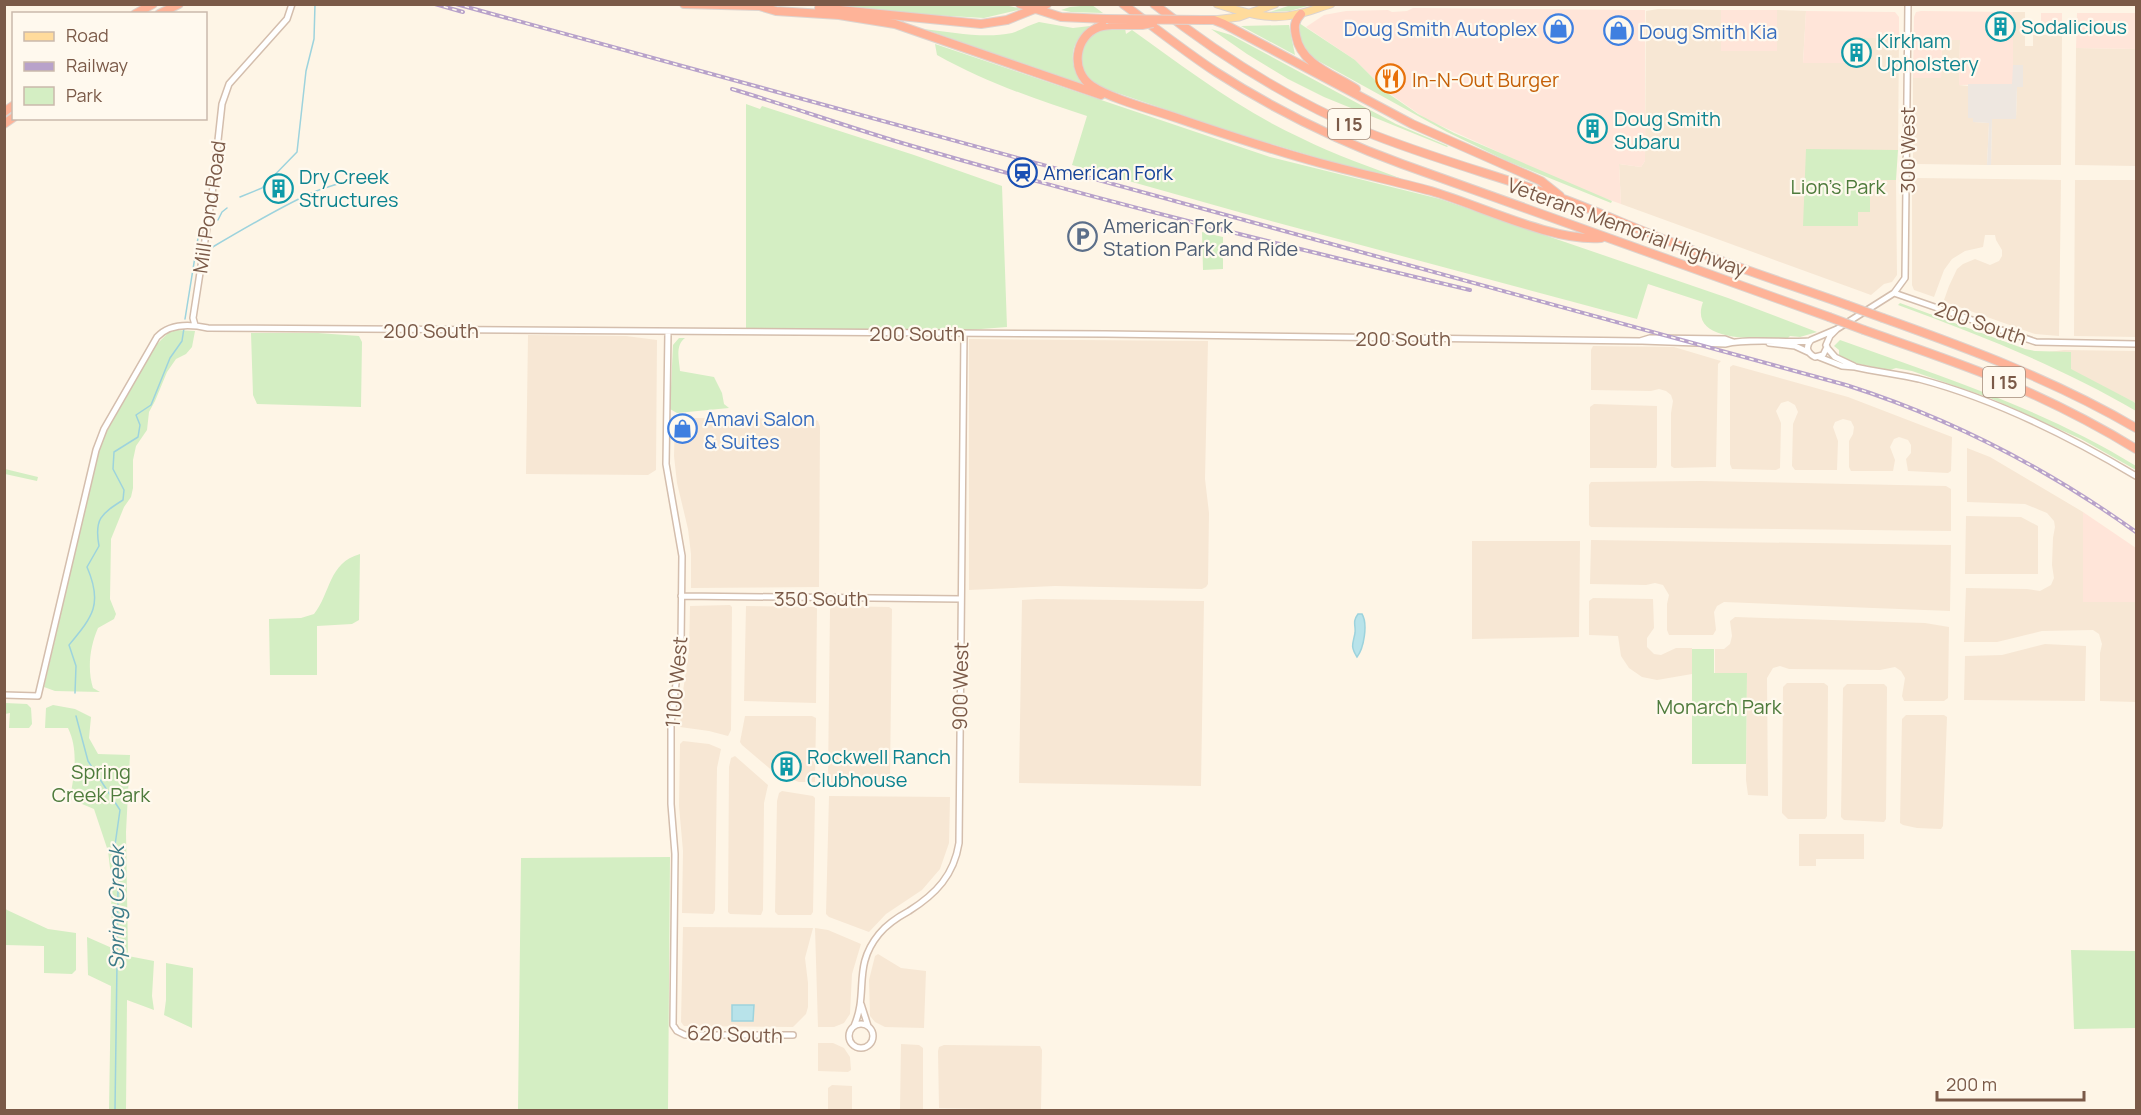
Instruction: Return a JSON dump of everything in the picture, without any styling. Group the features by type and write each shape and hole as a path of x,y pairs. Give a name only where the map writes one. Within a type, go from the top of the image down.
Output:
{"highway":[{"path":"139,12 153,4"},
{"path":"163,12 179,4"},
{"path":"684,4 840,9 981,24 1007,20 1047,4"},
{"path":"1020,4 1066,18 1142,25 1169,20 1214,20 1436,136 1540,181 1566,200"},
{"name":"Veterans Memorial Highway","path":"1123,4 1217,73 1311,126 1402,164 1864,330 2022,390 2072,413 2136,449"},
{"name":"Veterans Memorial Highway","path":"1154,4 1198,38 1245,69 1330,116 1379,137 1462,167 1566,200 1673,243 2024,371 2080,397 2136,428"},
{"path":"756,6 776,11 839,15 895,24 1100,95 1138,105"},
{"path":"1301,14 1294,26 1298,46 1305,57 1387,111"},
{"path":"1109,22 1084,38 1078,51 1078,67 1083,78 1092,87 1259,146 1450,197 1544,229 1589,239 1606,237"}],"main road":[{"path":"1217,4 1247,14 1273,17 1301,14 1331,4"},
{"path":"1214,20 1247,14 1275,4"}],"street":[{"name":"Mill Pond Road","path":"195,325 193,318 212,195 222,104 229,84 287,19 292,4"},
{"name":"300 West","path":"1894,293 1905,278 1906,261 1908,4"},
{"name":"200 South","path":"1894,293 2036,342 2136,344"},
{"path":"1819,357 1826,352 1830,336 1837,330 1894,293"},
{"name":"200 South","path":"4,695 38,696 96,450 104,429 157,337 166,329 179,326 1640,341 1725,339 1733,342 1768,342 1795,346 1808,352"},
{"path":"1837,330 1832,330 1809,341 1808,352 1842,366 1917,379 1962,393 2070,439 2136,476"},
{"name":"1100 West","path":"668,332 666,464 667,479 680,537 681,596 680,661 671,724 671,804 675,854 672,1017 677,1031"},
{"name":"900 West","path":"854,1026 860,1000 862,970 870,947 889,924 938,889 949,874 958,850 960,835 964,333"},
{"path":"1819,338 1823,339 1830,354 1856,367"},
{"name":"200 South","path":"1768,342 1809,341"},
{"name":"350 South","path":"681,596 961,599"},
{"name":"900 West","path":"860,1000 868,1026"},
{"path":"859,1023 868,1026 873,1033 870,1044 862,1048 854,1046 850,1041 849,1033 854,1026 859,1023"},
{"name":"620 South","path":"677,1031 685,1035 793,1035"}],"shaded area":[{"name":"Doug Smith Autoplex","path":"1413,8 1645,10 1645,161 1641,167 1619,164 1621,204 1582,190 1426,119 1386,91 1355,60 1306,27 1324,15 1346,11 1388,10 1392,12 1407,11"},
{"path":"1658,9 1721,10 1721,51 1776,51 1777,10 1806,11 1803,62 1862,63 1862,38 1899,38 1898,150 1806,150 1858,212 1870,211 1870,180 1896,180 1897,275 1892,282 1884,284 1871,295 1621,204 1619,164 1641,167 1645,161 1646,11"},
{"path":"1721,10 1777,10 1777,51 1721,51"},
{"path":"1806,11 1895,12 1899,17 1899,38 1862,38 1862,63 1803,63"},
{"path":"1916,12 2013,12 2013,84 1959,85 1960,40 1949,40 1949,48 1942,48 1941,78 1913,78 1914,17"},
{"path":"2013,12 2025,12 2025,46 2033,46 2033,35 2062,35 2061,165 1991,165 1992,119 2016,119 2017,87 2023,86 2023,65 2013,65"},
{"path":"2041,13 2062,13 2062,35 2041,34"},
{"path":"2077,13 2136,13 2136,49 2076,48"},
{"path":"1949,40 1960,40 1959,85 1968,86 1968,118 1973,118 1974,122 1989,123 1987,165 1914,163 1913,78 1941,78 1942,48"},
{"path":"2076,48 2136,49 2136,166 2075,165"},
{"path":"2013,65 2023,65 2023,87 2017,87 2016,119 1992,119 1991,165 1987,165 1989,123 1973,122 1973,118 1968,118 1968,84 2012,84"},
{"path":"1918,178 2061,180 2059,336 2035,334 1945,302 1957,269 1963,264 1975,259 1990,265 1999,261 2002,250 1995,235 1985,235 1983,247 1965,251 1952,259 1944,270 1934,297 1914,290 1912,285 1912,186 1914,180"},
{"path":"2075,180 2136,180 2136,337 2074,336"},
{"path":"528,335 626,336 657,340 656,470 648,475 526,474"},
{"path":"969,339 1208,341 1205,479 1209,513 1208,584 1206,587 1202,589 1055,586 969,590"},
{"path":"1593,346 1674,347 1721,361 1718,364 1716,467 1674,468 1671,466 1673,401 1671,395 1666,391 1659,389 1651,391 1591,390 1591,350"},
{"path":"2064,350 2136,351 2136,403 2049,360 2049,352"},
{"path":"1733,365 1848,397 1952,437 1951,471 1948,473 1908,471 1906,459 1911,453 1911,445 1908,440 1899,437 1894,439 1890,447 1895,460 1893,471 1851,471 1849,441 1854,427 1851,421 1843,419 1835,422 1833,427 1838,441 1837,470 1795,470 1792,466 1793,424 1798,412 1795,405 1788,401 1781,403 1776,411 1781,423 1780,468 1776,470 1732,469 1730,464 1730,367"},
{"path":"1594,404 1657,406 1656,468 1590,468 1590,407"},
{"path":"691,418 813,419 818,421 820,427 819,587 691,588 688,529 677,483 674,456 675,421"},
{"path":"1967,448 1990,457 2083,512 2083,601 2136,602 2136,702 2100,701 2102,644 2099,634 2093,630 2042,631 1997,642 1964,642 1966,588 2040,591 2051,585 2054,578 2052,565 2055,527 2054,521 2047,513 2025,504 1967,502"},
{"path":"1701,481 1946,486 1951,489 1951,531 1591,527 1589,525 1589,485 1591,482"},
{"path":"2083,512 2136,548 2136,602 2083,602"},
{"path":"1966,516 2021,517 2038,526 2038,574 1965,574"},
{"path":"1591,540 1951,545 1950,611 1724,602 1717,606 1714,612 1716,630 1713,635 1669,635 1667,604 1669,595 1663,585 1655,583 1646,585 1590,584"},
{"path":"1472,541 1580,541 1579,637 1472,639"},
{"path":"1593,598 1653,599 1654,628 1647,638 1647,647 1654,654 1661,655 1676,648 1692,648 1692,674 1657,680 1642,677 1629,668 1621,656 1618,636 1589,635 1589,601"},
{"path":"1022,600 1204,601 1201,786 1019,783"},
{"path":"730,605 732,607 731,730 728,736 680,727 689,650 690,606"},
{"path":"746,606 817,607 816,703 744,701"},
{"path":"833,606 889,607 892,609 889,782 832,783 828,780 830,609"},
{"path":"1735,617 1925,623 1949,627 1948,698 1944,701 1904,701 1902,696 1905,678 1895,667 1880,670 1789,669 1780,666 1773,668 1767,678 1768,796 1748,795 1746,780 1747,673 1715,673 1715,649 1724,649 1730,644 1732,636 1730,621"},
{"path":"2045,644 2086,646 2085,701 1964,700 1965,656 2002,655"},
{"path":"1787,683 1824,683 1828,686 1827,816 1825,819 1788,819 1782,813 1783,687"},
{"path":"1847,684 1884,684 1887,687 1886,819 1884,822 1844,820 1841,817 1843,688"},
{"path":"1906,715 1944,715 1947,717 1943,826 1941,829 1917,828 1900,823 1902,719"},
{"path":"745,716 812,716 816,718 815,782 799,782 775,773 742,745 740,742"},
{"path":"683,741 709,744 721,749 717,768 715,910 713,914 682,913 683,851 679,806 680,744"},
{"path":"735,756 768,785 764,803 763,910 761,915 730,914 728,912 729,767 731,758"},
{"path":"782,791 815,798 813,912 811,915 778,915 775,912 777,801"},
{"path":"829,796 950,797 949,843 940,869 922,890 886,914 869,932 826,914"},
{"path":"1799,834 1864,834 1864,859 1816,859 1816,866 1799,866"},
{"path":"683,927 813,928 805,958 808,983 806,1014 793,1027 684,1026 681,1022"},
{"path":"815,928 828,930 861,944 852,974 850,1014 844,1023 834,1027 818,1027"},
{"path":"878,954 901,968 926,971 924,1028 885,1027 875,1022 870,1016 869,980 875,956"},
{"path":"818,1043 833,1043 844,1048 850,1057 851,1070 848,1072 818,1071"},
{"path":"901,1044 919,1045 923,1048 923,1110 900,1110"},
{"path":"944,1045 1040,1046 1042,1050 1041,1110 939,1108 938,1051 939,1047"},
{"path":"832,1085 852,1086 852,1110 828,1110 828,1088"}],"green space":[{"path":"1000,4 1022,9 984,18 899,13 829,5"},
{"path":"1294,4 1311,5 1290,11 1270,12"},
{"path":"1092,5 1103,13 1061,10 1070,7"},
{"path":"1039,22 1073,28 1090,26 1078,40 1073,54 1075,68 1082,84 924,29 1001,35"},
{"path":"1299,23 1355,60 1389,94 1418,114 1454,133 1612,201 1611,203 1507,161 1447,132 1313,58 1301,42"},
{"path":"1289,25 1295,55 1241,26"},
{"path":"1104,28 1125,28 1126,34 1132,30 1213,88 1256,115 1327,150 1407,181 1328,161 1238,134 1094,85 1086,80 1078,53 1094,31"},
{"path":"1211,29 1231,35 1396,124 1448,146 1324,97 1288,79"},
{"path":"935,44 1270,157 1440,199 1728,298 1817,332 1788,338 1730,336 1706,326 1701,316 1703,302 1648,284 1637,319 1072,165 1087,116 973,74 937,55"},
{"path":"746,104 760,109 762,106 1002,186 1007,327 955,331 746,329"},
{"name":"Lion's Park","path":"1806,149 1898,150 1896,180 1870,180 1870,212 1858,212 1858,226 1803,226"},
{"path":"1202,232 1223,237 1223,269 1203,270"},
{"path":"1900,303 2025,349 2071,352 2071,369 2134,402 2136,411 2049,366 1990,340 1898,305"},
{"path":"176,330 195,331 192,347 186,354 176,359 167,372 149,412 147,430 136,446 133,460 131,497 124,507 111,539 110,599 116,614 114,619 98,628 90,658 93,688 100,692 55,691 44,687 103,438 156,345 168,333"},
{"path":"251,333 318,333 359,336 362,342 361,407 257,404 253,395"},
{"path":"679,338 685,338 679,349 680,371 714,377 722,393 724,404 729,408 677,413 670,409 673,345"},
{"path":"1840,340 1992,395 2029,411 2101,446 2136,466 2136,470 2081,439 1990,398 1912,371 1896,368 1890,370 1854,363 1839,356 1839,350 1834,346"},
{"path":"5,469 38,477 37,481 5,474"},
{"path":"360,554 359,620 352,624 317,626 317,675 270,675 269,619 301,618 314,614 336,571 350,558"},
{"name":"Monarch Park","path":"1692,649 1714,649 1714,673 1747,673 1746,764 1692,764"},
{"path":"5,703 27,704 31,708 32,724 29,728 9,728 10,713 5,714"},
{"name":"Spring Creek Park","path":"53,705 75,709 91,717 89,738 98,754 130,755 126,832 128,956 154,961 152,996 154,1010 127,1000 126,1110 109,1110 111,986 88,975 87,937 112,948 111,876 108,851 94,809 70,799 75,763 74,745 68,728 45,728 46,708"},
{"path":"670,857 668,1110 518,1110 521,858"},
{"path":"4,907 48,929 76,933 76,970 72,974 44,973 44,946 5,945"},
{"path":"2071,950 2136,951 2136,1028 2074,1029"},
{"path":"166,963 193,968 192,1028 164,1015"}],"water":[{"path":"1358,614 1362,614 1364,618 1365,630 1362,648 1357,657 1353,645 1355,621"},
{"path":"732,1005 754,1005 753,1021 732,1021"}],"waterway":[{"name":"Spring Creek","path":"240,197 262,188 297,152 306,71 314,39 315,4"},
{"path":"211,248 296,200 349,180"},
{"name":"Spring Creek","path":"218,220 227,208"},
{"name":"Spring Creek","path":"185,319 198,238"},
{"name":"Spring Creek","path":"75,693 76,666 69,645 84,626 95,600 87,567 99,546 98,529 101,518 109,509 123,500 124,490 113,469 114,452 138,437 140,425 136,415 151,405 170,358 182,341 184,328"},
{"name":"Spring Creek","path":"76,716 88,761 120,810 114,852 118,890 115,1110"}],"railway":[{"path":"435,4 463,12"},
{"path":"456,4 1846,385 1923,413 1997,447 2068,487 2136,532"},
{"path":"732,89 902,143 1043,183 1470,290"}],"place":[{"name":"Sodalicious","path":"2000,26"},
{"name":"Doug Smith Autoplex","path":"1558,28"},
{"name":"Doug Smith Kia","path":"1618,31"},
{"name":"Kirkham Upholstery","path":"1856,52"},
{"name":"In-N-Out Burger","path":"1391,79"},
{"name":"Doug Smith Subaru","path":"1593,129"},
{"name":"American Fork","path":"1022,172"},
{"name":"Dry Creek Structures","path":"278,188"},
{"name":"American Fork Station Park and Ride","path":"1082,236"},
{"name":"Amavi Salon & Suites","path":"683,429"},
{"name":"Rockwell Ranch Clubhouse","path":"786,767"}]}
